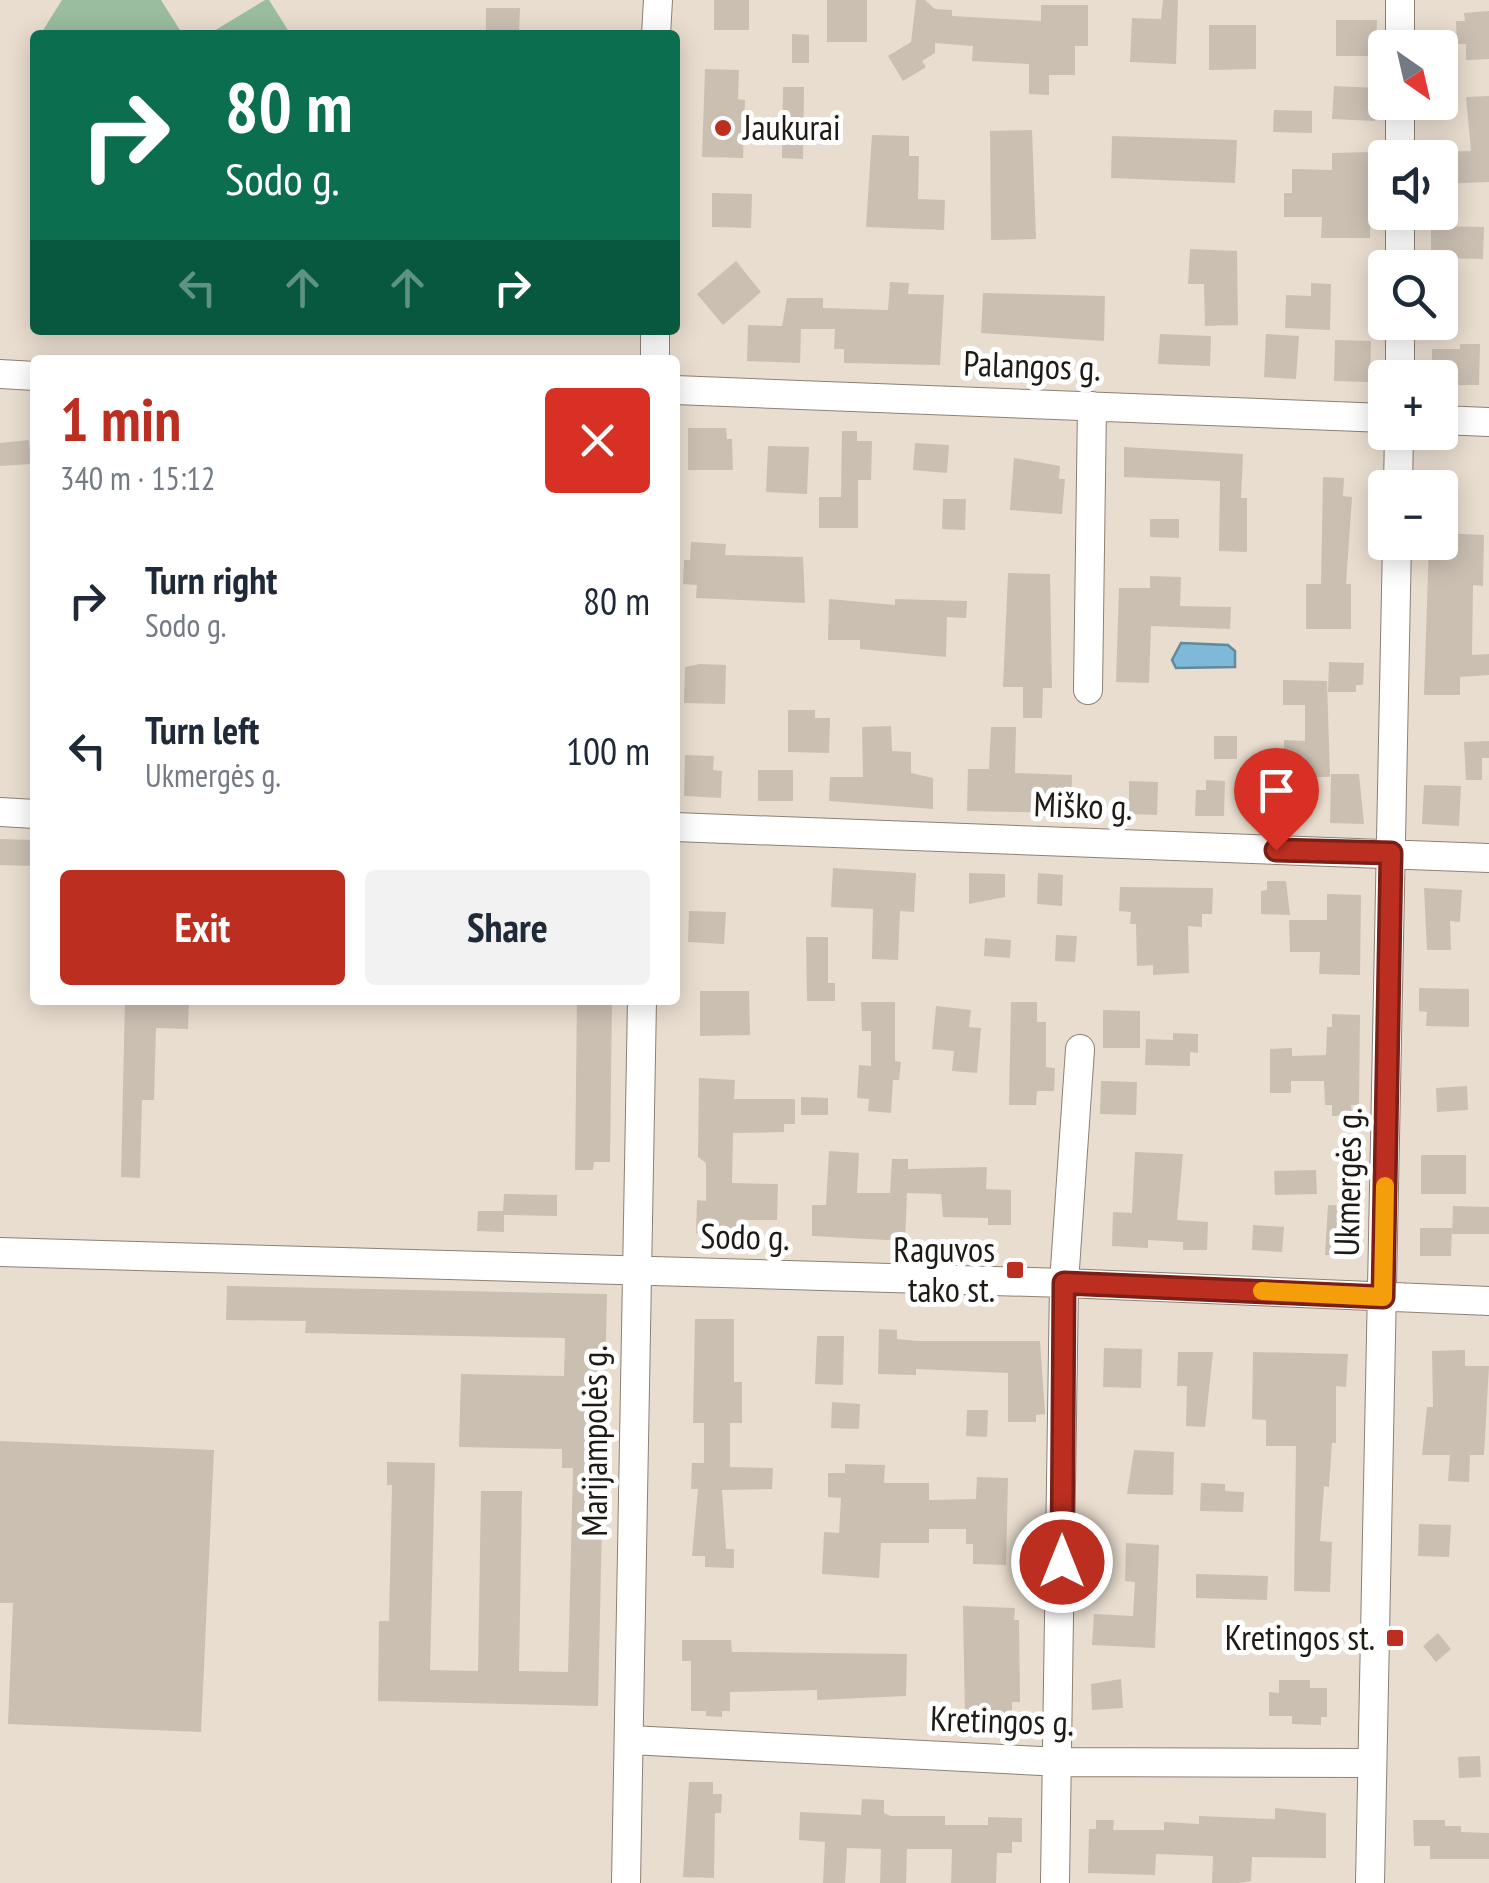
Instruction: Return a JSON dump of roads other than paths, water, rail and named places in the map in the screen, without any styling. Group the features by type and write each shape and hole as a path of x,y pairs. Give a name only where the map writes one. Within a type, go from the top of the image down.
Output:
{"street":[{"path":"656,30 658,0"},
{"path":"1400,0 1400,30"},
{"path":"0,374 30,376"},
{"name":"Palangos g.","path":"680,390 1368,417"},
{"path":"1088,690 1092,406"},
{"path":"1458,421 1489,422"},
{"name":"Ukmergės g.","path":"1370,1883 1397,560"},
{"path":"0,812 30,814"},
{"name":"Miško g.","path":"680,827 1489,858"},
{"name":"Marijampolės g.","path":"626,1883 634,1272 642,1005"},
{"path":"1055,1883 1060,1762 1064,1283 1080,1049"},
{"name":"Sodo g.","path":"0,1252 1064,1283 1489,1300"},
{"name":"Kretingos g.","path":"630,1740 1060,1762 1371,1764"}],"water":[{"path":"1181,643 1228,645 1235,651 1235,667 1176,668 1172,660"}],"place":[{"name":"Jaukurai","path":"723,128"},
{"name":"Raguvos tako st.","path":"1015,1270"},
{"name":"Kretingos st.","path":"1395,1638"}]}
